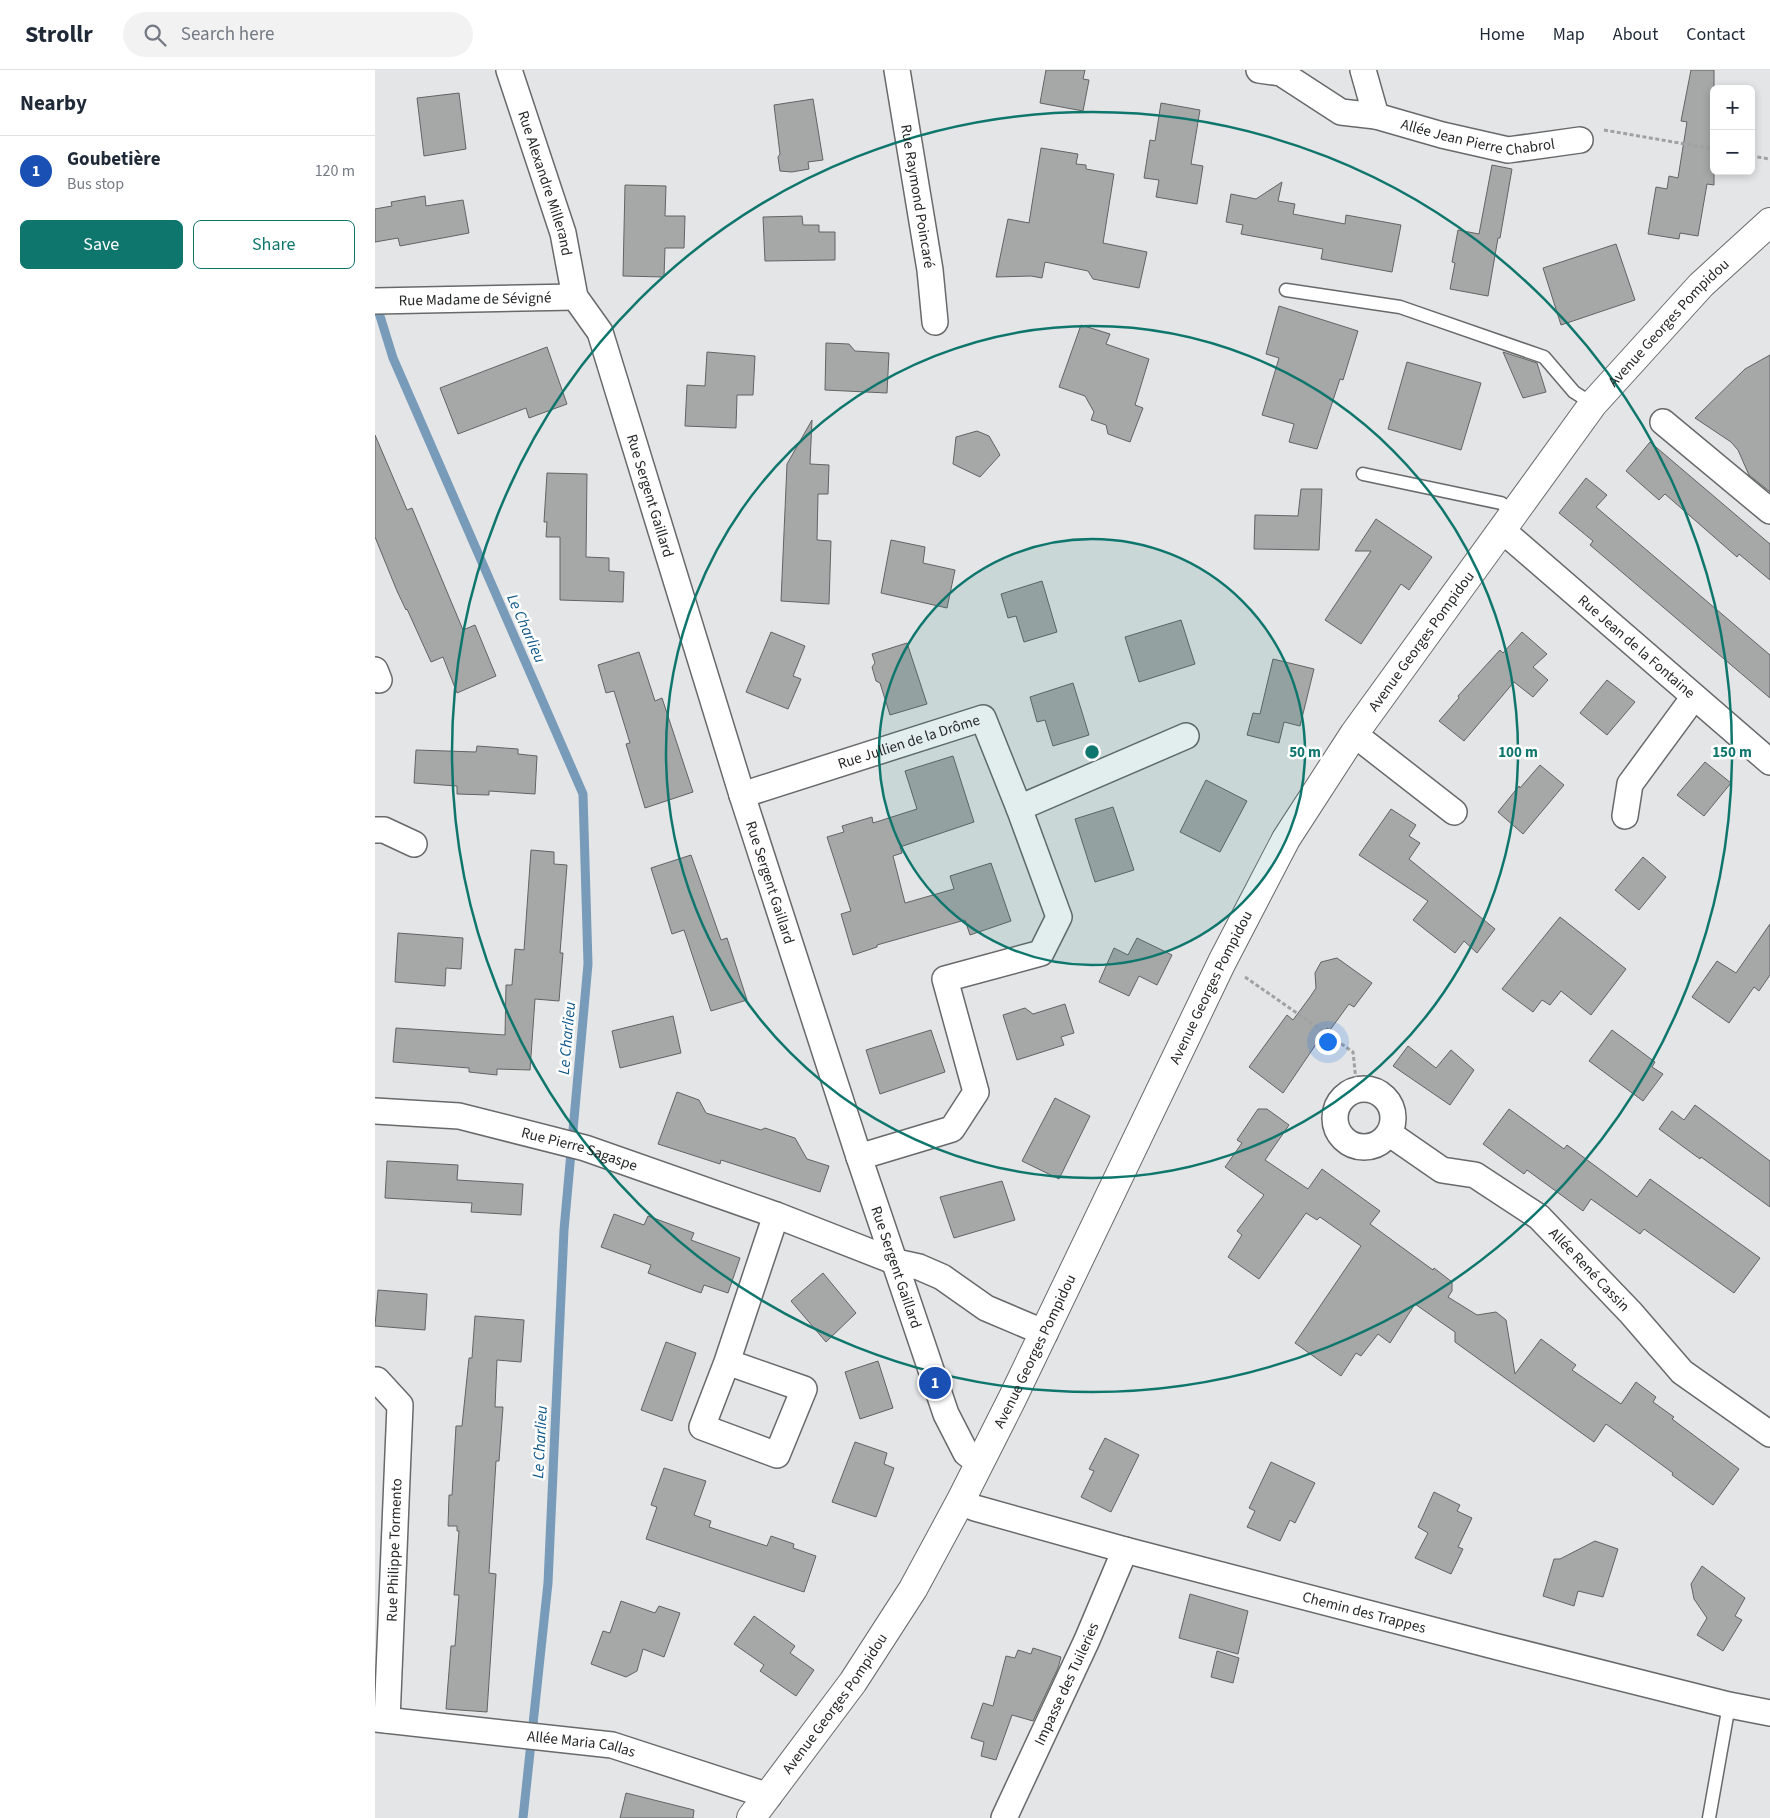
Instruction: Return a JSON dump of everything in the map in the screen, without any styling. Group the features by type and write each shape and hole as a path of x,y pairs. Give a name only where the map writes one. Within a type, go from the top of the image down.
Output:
{"main road":[{"name":"Avenue Georges Pompidou","path":"751,1818 858,1674 913,1589 960,1502 1045,1333 1222,962 1286,839 1354,734 1593,404 1701,285 1770,222"}],"street":[{"name":"Rue Alexandre Millerand","path":"509,70 563,232 575,297"},
{"name":"Rue Raymond Poincaré","path":"897,70 931,270 935,322"},
{"name":"Allée Jean Pierre Chabrol","path":"1259,70 1281,73 1341,112 1376,116 1442,136 1508,150 1580,140"},
{"path":"1363,70 1376,116"},
{"name":"Rue Madame de Sévigné","path":"375,302 575,297"},
{"name":"Rue Sergent Gaillard","path":"575,297 600,332 742,795 859,1157 947,1414 966,1453 979,1463"},
{"path":"1663,422 1770,512"},
{"name":"Rue Jean de la Fontaine","path":"1508,521 1694,697 1770,762"},
{"path":"1625,816 1630,784 1694,697"},
{"name":"Rue Jullien de la Drôme","path":"742,795 983,718 1019,808 1059,917 1041,953 945,980 976,1092 952,1129 859,1157"},
{"path":"1354,734 1454,812"},
{"path":"1019,808 1186,736"},
{"path":"375,830 384,830 413,844"},
{"path":"1368,1089 1380,1093 1388,1100 1393,1111 1394,1123 1390,1134 1382,1142 1372,1147 1360,1148 1349,1144 1341,1136 1336,1126 1335,1114 1339,1104 1346,1095 1357,1090 1368,1089"},
{"name":"Rue Pierre Sagaspe","path":"375,1111 459,1116 585,1148 776,1215 896,1262 919,1267 942,1276 986,1308 1045,1333"},
{"name":"Allée René Cassin","path":"1390,1134 1442,1170 1475,1175 1539,1217 1631,1313 1682,1372 1770,1434"},
{"path":"727,1362 776,1215"},
{"name":"Rue Philippe Tormento","path":"375,1380 400,1405 381,1720"},
{"name":"Chemin des Trappes","path":"960,1502 975,1508 1125,1550 1729,1705 1770,1713"},
{"name":"Impasse des Tuileries","path":"1004,1818 1087,1640 1125,1550"},
{"name":"Allée Maria Callas","path":"381,1720 613,1745 769,1796"}],"lane":[{"path":"1286,290 1400,307 1544,356 1574,392 1593,404"},
{"path":"1363,474 1501,503 1508,521"},
{"path":"1709,1818 1729,1705"}],"path":[{"path":"1580,140 1591,128 1710,148"},
{"path":"1755,157 1770,159"},
{"path":"1222,962 1353,1052 1357,1090"}],"building":[{"path":"1046,70 1085,70 1083,79 1089,80 1083,111 1040,103"},
{"path":"1691,70 1714,70 1714,85 1710,85 1710,175 1714,175 1714,185 1707,184 1698,236 1680,233 1679,239 1648,234 1656,187 1667,189 1669,176 1678,178 1687,122 1681,121"},
{"path":"459,93 466,149 424,156 417,98"},
{"path":"813,99 823,160 808,162 809,169 792,172 780,171 778,157 780,154 774,105"},
{"path":"1161,103 1200,110 1191,164 1203,166 1197,204 1156,197 1159,180 1144,178 1150,140 1155,141"},
{"path":"1041,148 1078,154 1076,164 1086,165 1086,169 1114,174 1103,243 1147,252 1139,288 1093,279 1088,271 1045,262 1042,278 1031,276 996,277 1008,219 1029,223"},
{"path":"1492,165 1512,169 1488,296 1450,289 1455,263 1452,262 1458,230 1479,234"},
{"path":"1282,182 1278,201 1295,204 1293,214 1345,224 1346,215 1401,225 1392,272 1321,259 1323,249 1241,234 1243,225 1226,222 1231,194 1256,199"},
{"path":"625,185 666,186 665,216 685,216 684,248 665,248 664,277 623,276"},
{"path":"425,196 426,206 463,200 469,233 400,246 398,238 375,242 375,209 392,206 391,202"},
{"path":"802,216 803,225 819,225 819,232 835,232 835,260 765,261 763,217"},
{"path":"1616,244 1635,300 1561,325 1543,268"},
{"path":"1279,306 1358,331 1343,380 1340,379 1317,449 1289,442 1294,424 1262,415 1279,358 1266,354"},
{"path":"1081,325 1110,334 1106,344 1149,359 1135,405 1143,408 1130,442 1108,434 1106,425 1091,420 1094,412 1085,396 1059,387"},
{"path":"826,343 849,344 855,351 889,353 887,393 825,390"},
{"path":"547,347 567,404 529,418 526,408 458,434 440,388"},
{"path":"707,352 755,356 753,395 737,395 736,428 685,426 687,385 705,386"},
{"path":"1503,352 1537,363 1546,392 1523,398"},
{"path":"1770,355 1770,492 1749,475 1738,450 1731,442 1695,418 1745,369"},
{"path":"1407,362 1481,383 1461,450 1388,429"},
{"path":"812,420 810,464 829,465 828,494 818,494 817,540 831,541 829,604 781,601 787,464"},
{"path":"977,431 989,436 1000,455 980,477 953,464 956,437"},
{"path":"375,435 407,510 412,508 463,630 475,625 496,676 457,693 443,657 431,662 397,591 375,537"},
{"path":"1650,442 1770,544 1770,580 1739,554 1737,557 1665,494 1659,500 1626,471"},
{"path":"547,473 587,474 586,557 609,558 609,571 624,572 623,602 560,600 560,537 546,537 547,522 544,522"},
{"path":"1586,478 1607,495 1596,507 1770,655 1770,698 1590,545 1593,541 1559,513"},
{"path":"1301,489 1322,489 1319,550 1254,549 1255,515 1298,516"},
{"path":"1376,519 1432,557 1409,590 1401,584 1361,644 1325,620 1371,551 1355,551"},
{"path":"891,540 925,547 923,563 955,570 947,608 881,593"},
{"path":"1042,581 1057,632 1024,642 1016,616 1008,618 1001,594"},
{"path":"1181,620 1195,664 1139,682 1125,637"},
{"path":"771,632 805,646 793,676 801,679 788,709 746,692"},
{"path":"1522,632 1547,654 1533,667 1548,680 1533,697 1514,682 1464,741 1439,721 1459,698 1458,696 1500,650 1503,653"},
{"path":"907,643 927,704 890,715 880,683 876,681 872,667 875,663 872,654"},
{"path":"639,652 655,701 662,698 693,792 645,808 626,744 630,743 614,691 606,693 598,665"},
{"path":"1273,659 1314,669 1300,726 1284,722 1279,743 1247,735 1253,713 1260,714"},
{"path":"1607,680 1635,702 1607,735 1580,713"},
{"path":"1073,683 1089,735 1053,746 1045,720 1037,722 1030,697"},
{"path":"477,746 518,749 518,754 537,756 535,794 489,791 489,795 457,794 457,786 414,783 416,750 476,752"},
{"path":"953,756 974,822 900,847 902,853 893,856 905,903 954,889 950,876 991,863 1011,921 970,935 965,920 877,945 877,947 853,955 841,914 851,911 827,837 844,832 842,826 872,817 873,823 917,809 905,771"},
{"path":"1705,762 1731,783 1704,816 1677,795"},
{"path":"1540,765 1564,785 1523,834 1498,812 1519,786 1520,788"},
{"path":"1206,780 1247,801 1220,852 1180,832"},
{"path":"1113,807 1134,870 1095,882 1075,819"},
{"path":"1391,809 1416,825 1409,836 1420,843 1409,859 1495,929 1477,953 1464,941 1455,953 1413,920 1428,901 1359,855"},
{"path":"531,850 554,852 554,864 567,865 560,953 563,953 559,1001 535,999 530,1070 497,1069 497,1075 469,1072 469,1068 393,1062 396,1028 505,1035 506,985 512,985 515,949 524,950"},
{"path":"691,855 721,940 727,938 747,1000 711,1011 684,930 672,934 651,868"},
{"path":"1643,857 1666,877 1639,910 1615,890"},
{"path":"1560,917 1626,969 1591,1015 1561,991 1550,1005 1542,1000 1533,1012 1502,989"},
{"path":"1770,924 1770,975 1759,991 1754,987 1729,1023 1692,997 1717,961 1736,973"},
{"path":"398,933 463,938 461,969 446,968 445,986 395,982"},
{"path":"1137,938 1172,955 1157,985 1139,976 1129,996 1099,982 1114,948 1128,955"},
{"path":"1337,958 1372,983 1354,1007 1349,1004 1330,1030 1327,1028 1283,1093 1249,1067 1287,1015 1293,1020 1310,997 1316,988 1315,973 1321,962"},
{"path":"1065,1004 1074,1033 1061,1037 1064,1045 1017,1060 1003,1015 1025,1008 1033,1014"},
{"path":"673,1016 681,1053 620,1068 612,1031"},
{"path":"931,1030 945,1072 880,1094 866,1050"},
{"path":"1612,1030 1655,1062 1652,1067 1663,1074 1643,1101 1589,1061"},
{"path":"1408,1046 1436,1068 1451,1050 1474,1070 1450,1105 1393,1066"},
{"path":"677,1092 699,1100 706,1113 761,1130 765,1128 795,1138 807,1159 829,1166 820,1192 721,1160 720,1164 658,1144"},
{"path":"1055,1098 1090,1116 1059,1179 1022,1161"},
{"path":"1695,1105 1770,1161 1770,1207 1659,1129 1672,1111 1684,1120"},
{"path":"1258,1109 1267,1109 1289,1125 1265,1160 1308,1189 1322,1169 1380,1211 1370,1224 1452,1282 1452,1291 1448,1297 1477,1315 1496,1312 1506,1320 1515,1374 1541,1339 1576,1365 1572,1370 1621,1404 1636,1382 1656,1397 1653,1402 1674,1417 1672,1419 1739,1469 1713,1505 1606,1424 1594,1442 1455,1342 1455,1332 1415,1304 1390,1343 1378,1334 1361,1356 1356,1353 1341,1376 1295,1343 1361,1246 1320,1217 1317,1220 1306,1213 1259,1279 1228,1257 1242,1235 1237,1231 1264,1195 1225,1167 1242,1143 1237,1140"},
{"path":"1509,1109 1564,1149 1567,1145 1637,1197 1650,1179 1760,1258 1734,1293 1644,1229 1640,1234 1591,1199 1583,1211 1527,1170 1524,1174 1483,1144"},
{"path":"387,1161 458,1165 457,1180 523,1184 521,1215 471,1212 472,1203 385,1198"},
{"path":"1002,1181 1015,1220 954,1238 940,1197"},
{"path":"614,1214 644,1225 648,1216 694,1233 691,1240 740,1258 728,1293 704,1285 701,1293 648,1273 651,1265 601,1247"},
{"path":"823,1273 856,1313 826,1342 791,1301"},
{"path":"378,1290 427,1294 425,1330 375,1326"},
{"path":"475,1316 524,1320 521,1362 497,1360 495,1407 503,1407 499,1461 496,1461 489,1573 496,1574 487,1712 446,1709 451,1646 455,1646 459,1595 454,1595 459,1531 457,1531 457,1526 448,1526 449,1495 452,1495 456,1426 462,1426 469,1358 472,1358"},
{"path":"666,1342 696,1353 672,1421 641,1410"},
{"path":"878,1361 893,1408 860,1419 845,1372"},
{"path":"1105,1438 1139,1455 1111,1512 1081,1497 1094,1471 1089,1469"},
{"path":"855,1442 887,1453 884,1464 894,1468 876,1517 832,1502"},
{"path":"1271,1462 1315,1483 1295,1523 1290,1520 1280,1541 1247,1527 1255,1511 1249,1508"},
{"path":"664,1468 706,1481 694,1515 711,1521 709,1527 767,1546 771,1536 794,1544 793,1548 816,1556 804,1592 646,1539 657,1507 651,1505"},
{"path":"1434,1492 1460,1505 1457,1511 1472,1518 1458,1547 1463,1549 1451,1574 1415,1558 1428,1533 1418,1527"},
{"path":"1595,1541 1618,1549 1603,1597 1578,1591 1574,1606 1543,1596 1554,1559 1560,1559"},
{"path":"1702,1566 1745,1598 1735,1616 1742,1620 1723,1651 1697,1635 1707,1618 1694,1599 1691,1584"},
{"path":"1190,1594 1248,1611 1238,1654 1179,1638"},
{"path":"621,1601 655,1613 659,1606 680,1613 664,1657 643,1649 637,1671 626,1677 591,1664 603,1631 610,1633"},
{"path":"754,1616 795,1646 790,1653 814,1670 796,1696 760,1671 764,1665 734,1644"},
{"path":"1033,1648 1061,1657 1058,1668 1033,1721 1012,1715 996,1760 981,1756 984,1742 971,1738 983,1703 993,1706 1006,1656 1015,1658 1018,1650 1031,1654"},
{"path":"1217,1651 1239,1658 1233,1683 1211,1677"},
{"path":"626,1793 694,1810 693,1818 620,1818"}],"waterway":[{"name":"Le Charlieu","path":"376,303 393,358 583,794 588,964 564,1230 548,1583 523,1818"}],"place":[{"name":"Goubetière","path":"935,1383"}]}
